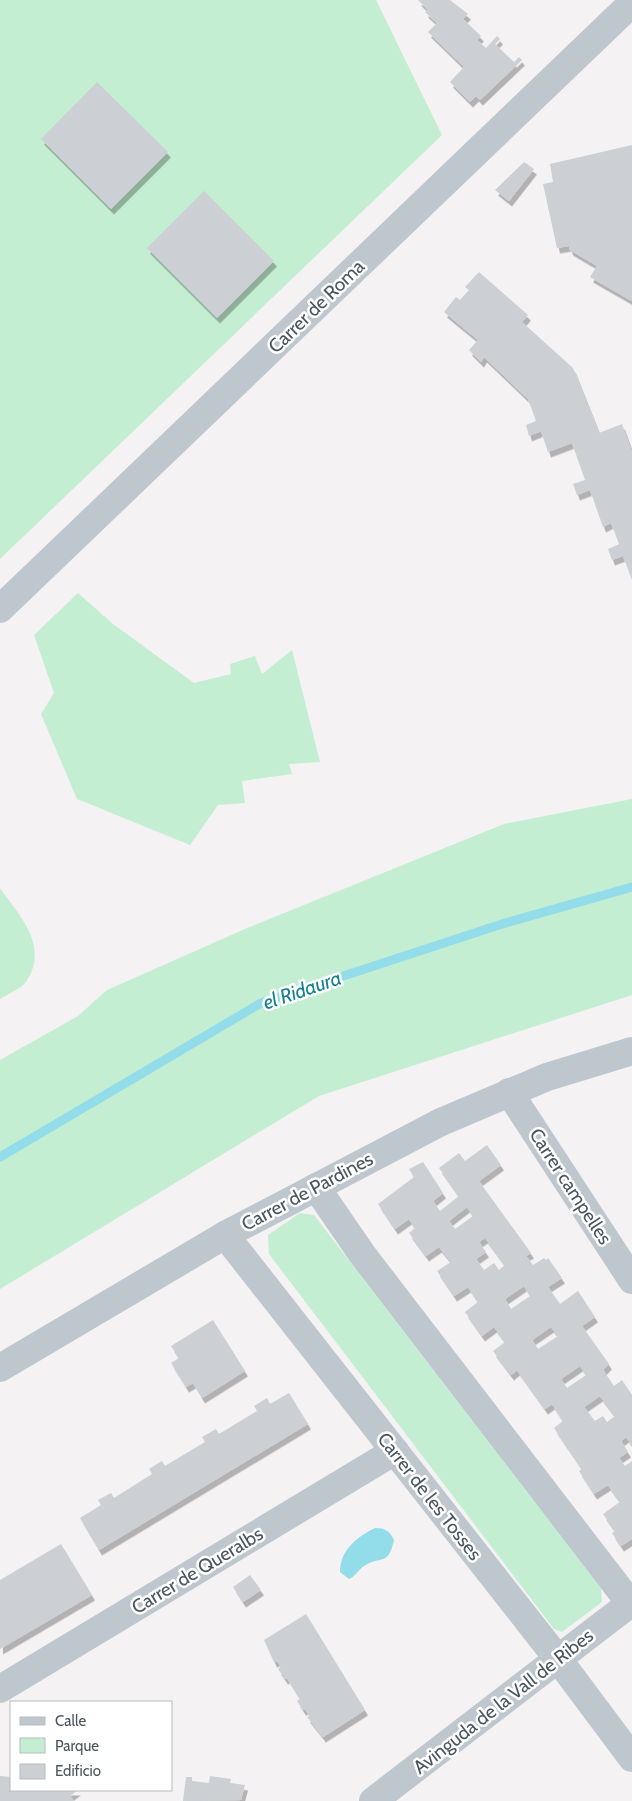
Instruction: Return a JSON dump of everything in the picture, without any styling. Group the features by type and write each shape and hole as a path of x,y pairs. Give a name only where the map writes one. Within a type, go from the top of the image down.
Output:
{"street":[{"name":"Carrer de Roma","path":"0,609 632,3"},
{"name":"Carrer de Pardines","path":"0,1368 225,1235 441,1122 547,1077 632,1051"},
{"name":"Carrer campelles","path":"509,1092 632,1280"},
{"path":"316,1187 362,1254 631,1602"},
{"name":"Carrer de les Tosses","path":"225,1235 558,1659 632,1758"},
{"name":"Carrer de Queralbs","path":"0,1689 395,1451"},
{"name":"Avinguda de la Vall de Ribes","path":"373,1801 631,1602"}],"green space":[{"path":"0,0 376,0 442,135 0,559"},
{"path":"78,593 113,624 194,683 231,674 230,664 255,656 262,674 292,650 320,762 289,764 292,774 242,781 245,803 218,805 190,845 77,799 41,714 54,693 34,635"},
{"path":"632,799 632,995 319,1096 0,1289 0,1060 78,1016 107,990 245,929 504,824"},
{"path":"0,888 30,932 35,956 33,969 24,985 0,999"},
{"path":"300,1213 314,1215 601,1588 602,1602 562,1632 554,1629 269,1254 268,1235"}],"water":[{"path":"375,1528 389,1532 394,1540 389,1554 383,1559 364,1566 349,1579 340,1572 346,1551 356,1540"}],"building":[{"path":"418,0 450,0 468,14 463,19 481,36 477,40 486,48 497,36 500,39 495,44 514,62 519,57 522,60 480,100 476,96 470,102 450,82 464,67 428,32 437,23 425,12 428,10"},
{"path":"97,82 168,152 111,209 41,139"},
{"path":"632,145 632,301 590,277 597,266 570,250 569,246 557,248 543,184 553,182 550,164"},
{"path":"524,162 534,169 509,201 495,190"},
{"path":"204,191 274,261 217,318 147,248"},
{"path":"479,272 528,315 522,322 573,368 599,433 622,424 632,452 632,580 623,556 612,560 608,549 619,544 611,523 603,527 590,490 577,495 573,484 585,480 572,443 548,452 541,431 529,436 526,425 536,421 528,399 484,357 481,362 469,350 478,340 444,312 456,297 460,300 469,290 465,287"},
{"path":"487,1145 501,1165 479,1181 531,1253 526,1256 533,1265 544,1258 546,1260 548,1258 562,1278 548,1287 560,1304 578,1291 595,1317 582,1326 609,1364 603,1370 614,1386 622,1380 632,1395 632,1445 626,1437 621,1441 628,1452 619,1458 625,1466 632,1461 632,1539 621,1546 612,1533 615,1531 603,1514 620,1502 608,1485 594,1494 579,1471 582,1469 554,1428 563,1421 552,1404 545,1409 517,1370 511,1375 493,1351 505,1342 494,1327 482,1336 465,1312 478,1302 468,1287 454,1296 437,1271 451,1262 439,1247 426,1256 409,1233 415,1228 409,1219 395,1229 378,1204 414,1177 409,1169 423,1162 443,1193 433,1201 440,1211 459,1196 439,1168 459,1153 465,1161","holes":["467,1207 473,1216 455,1229 449,1221","485,1238 505,1265 499,1270 494,1263 484,1270 476,1259 486,1252 479,1242","524,1286 530,1296 511,1309 505,1299","551,1327 558,1336 538,1349 532,1340","580,1366 586,1375 567,1388 561,1379","600,1396 615,1416 607,1422 603,1416 595,1421 584,1407"]},
{"path":"213,1320 245,1371 202,1398 193,1383 186,1387 171,1363 179,1358 171,1346"},
{"path":"289,1393 308,1424 99,1550 80,1518 101,1505 98,1500 111,1493 114,1498 152,1474 149,1469 162,1461 165,1466 205,1442 202,1437 216,1429 219,1434 257,1411 254,1406 267,1398 270,1404"},
{"path":"61,1544 92,1595 0,1649 0,1580"},
{"path":"250,1575 261,1590 243,1602 233,1587"},
{"path":"306,1614 365,1710 323,1737 307,1717 310,1716 305,1709 303,1710 297,1701 300,1699 287,1678 285,1679 278,1669 281,1667 277,1661 274,1662 264,1640"},
{"path":"0,1776 10,1777 10,1791 77,1791 70,1796 74,1801 0,1801"},
{"path":"210,1776 231,1779 230,1783 245,1785 241,1800 183,1801 186,1777 192,1777 192,1781 209,1783"}],"waterway":[{"name":"el Ridaura","path":"0,1157 261,1003 502,924 632,887"}]}
